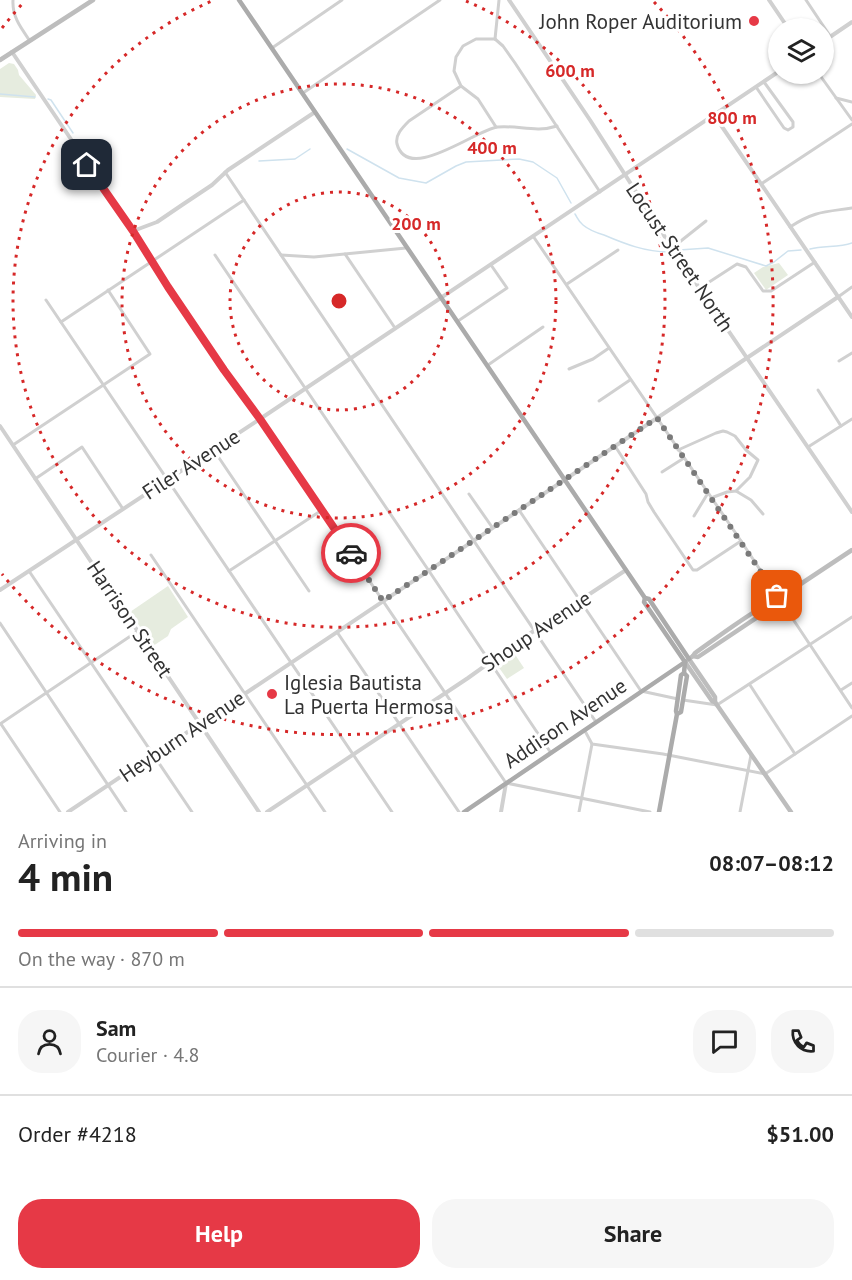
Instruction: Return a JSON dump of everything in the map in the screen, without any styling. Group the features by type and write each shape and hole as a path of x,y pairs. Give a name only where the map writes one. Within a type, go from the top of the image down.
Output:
{"main road":[{"path":"0,60 93,0"},
{"path":"239,0 566,480 645,598 644,602 689,659 712,701 791,812"},
{"path":"689,659 698,657 774,606 777,599 852,550"},
{"path":"659,812 677,714 681,711 680,699 687,676 684,673 689,659"},
{"name":"Addison Avenue","path":"464,812 689,659"}],"street":[{"path":"13,0 15,18 30,41"},
{"path":"272,48 342,0"},
{"path":"303,93 440,0"},
{"path":"495,39 499,0"},
{"name":"Locust Street North","path":"510,0 672,248 852,512"},
{"path":"769,0 781,18"},
{"path":"806,0 818,18"},
{"path":"834,34 851,25"},
{"path":"496,127 478,99 461,86 454,71 459,51 476,39 495,39 503,46 600,192"},
{"path":"12,52 224,370 260,419 506,783 501,812"},
{"name":"Filer Avenue","path":"0,590 768,79"},
{"path":"756,87 784,128 788,130 793,127 793,122 764,82"},
{"path":"761,184 852,122 826,84"},
{"path":"461,86 402,128 396,140 400,152 407,158 426,157 496,127 546,129 557,126"},
{"path":"836,98 852,102"},
{"path":"133,231 157,222 212,185 225,172 315,112"},
{"path":"714,116 852,317"},
{"path":"225,172 596,722"},
{"path":"61,322 244,200"},
{"path":"790,226 816,213 852,208"},
{"path":"672,248 706,221"},
{"path":"533,236 852,708"},
{"path":"281,255 314,257 408,248"},
{"path":"567,284 618,250"},
{"path":"345,254 395,328"},
{"path":"215,255 551,753"},
{"path":"700,288 737,264 746,267 764,291 771,291 815,262"},
{"path":"458,321 507,288 490,265"},
{"path":"838,297 852,287"},
{"path":"13,445 150,354 108,290"},
{"name":"Heyburn Avenue","path":"68,812 838,297"},
{"path":"46,300 392,812"},
{"path":"488,365 543,327"},
{"path":"569,369 593,359 609,348"},
{"path":"839,361 852,352"},
{"path":"599,401 630,380"},
{"path":"818,390 841,426"},
{"path":"807,448 852,419"},
{"name":"Harrison Street","path":"0,426 259,812"},
{"path":"678,450 716,433 727,432 735,435 746,450 758,460 750,477 736,491"},
{"path":"615,446 646,494 654,512 693,570 697,570 741,541"},
{"path":"35,479 82,447 123,509"},
{"path":"213,449 309,591"},
{"path":"662,472 684,458"},
{"path":"711,498 736,491 751,500 764,514"},
{"path":"694,516 708,493"},
{"path":"469,494 492,527"},
{"path":"229,571 322,510"},
{"path":"519,510 641,691 716,704 750,685 852,617"},
{"path":"151,555 325,812"},
{"name":"Shoup Avenue","path":"267,812 626,570"},
{"path":"29,571 192,812"},
{"path":"0,623 126,812"},
{"path":"60,812 0,723 138,631"},
{"path":"337,632 459,812"},
{"path":"841,690 852,683"},
{"path":"750,685 795,754"},
{"path":"592,744 765,774 852,716"},
{"path":"579,812 592,744 584,730"},
{"path":"740,812 751,754"},
{"path":"506,783 650,812"}],"shaded area":[{"path":"9,63 14,64 19,75 36,95 35,99 0,97 0,69"},
{"path":"779,263 788,275 766,290 754,273 763,267"},
{"path":"168,586 188,617 171,629 168,636 153,646 130,612"},
{"path":"512,650 524,668 507,679 495,662"}],"waterway":[{"path":"0,94 35,97"},
{"path":"48,99 51,100 73,133"},
{"path":"259,161 295,159 310,149"},
{"path":"347,149 399,178 426,183 466,162 519,159 533,162 557,178 571,203"},
{"path":"575,214 582,224 596,232 636,247 668,252"},
{"path":"810,249 852,243"},
{"path":"679,250 708,248 766,266 788,251 801,250"}],"way so far":[{"path":"351,553 383,601 657,418 777,596"}],"place":[{"name":"John Roper Auditorium","path":"754,21"},
{"name":"Iglesia Bautista La Puerta Hermosa","path":"272,694"}],"route":[{"path":"87,165 224,370 351,553"}]}
